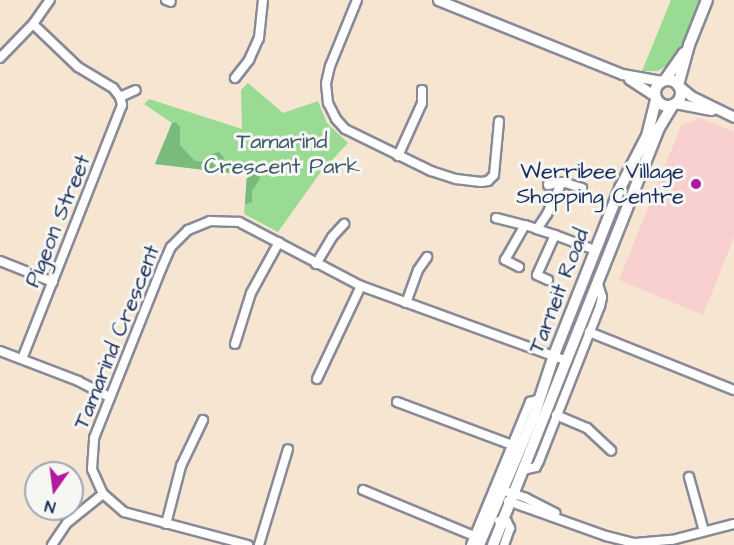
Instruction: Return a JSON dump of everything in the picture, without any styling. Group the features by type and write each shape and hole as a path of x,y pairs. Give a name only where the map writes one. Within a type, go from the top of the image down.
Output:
{"main road":[{"path":"689,45 656,87 656,97 662,104 674,104 680,97 679,86 689,45 707,0"},
{"path":"663,81 673,80 679,86"},
{"name":"Tarneit Road","path":"477,540 489,524 540,399 553,358 595,250 628,170 647,136 656,97"},
{"name":"Tarneit Road","path":"493,545 625,218 658,128 674,104"},
{"path":"611,212 625,218"},
{"path":"602,233 616,239"}],"street":[{"path":"0,58 33,24 50,0"},
{"path":"235,78 249,60 259,38 263,24 263,0"},
{"path":"357,0 328,73 328,103 336,119 345,129 448,178 481,182 491,179 495,171 499,121"},
{"path":"438,0 622,74 656,97"},
{"path":"33,24 78,67 113,88 120,96 136,90"},
{"path":"622,74 663,81"},
{"path":"679,86 734,117"},
{"path":"398,156 422,103 422,90"},
{"name":"Pigeon Street","path":"22,359 120,115 120,96"},
{"path":"674,104 722,112"},
{"path":"537,229 562,183"},
{"path":"548,185 562,183 582,188"},
{"path":"496,218 525,225 595,250"},
{"name":"Tamarind Crescent","path":"103,494 95,480 91,457 94,438 168,254 183,234 202,223 225,219 247,225 316,264 362,286 567,363"},
{"path":"316,264 332,237 344,224"},
{"path":"519,267 505,260 525,225"},
{"path":"548,280 537,275 555,235"},
{"path":"235,344 251,293 279,243"},
{"path":"406,303 420,265 427,257"},
{"path":"0,261 53,282"},
{"name":"Tarneit Road","path":"523,470 537,465 602,300 598,284"},
{"path":"317,379 362,286"},
{"path":"589,332 734,390"},
{"path":"0,351 111,394"},
{"name":"Tarneit Road","path":"471,545 477,540 530,402 540,399"},
{"path":"397,402 512,445"},
{"path":"556,415 587,428 611,450"},
{"path":"166,524 181,466 203,420"},
{"path":"259,545 288,449"},
{"path":"689,477 704,531"},
{"path":"363,490 477,540"},
{"path":"52,545 66,523 103,494 116,507 130,515 248,545"},
{"path":"501,494 606,536 635,543 674,542 704,531 734,524"},
{"path":"489,524 503,521"},
{"name":"Tarneit Road","path":"503,521 510,528 504,545"},
{"path":"603,545 606,536"}],"shaded area":[{"name":"Werribee Village Shopping Centre","path":"700,118 734,132 734,237 703,315 619,280 681,126"}],"green space":[{"path":"671,0 703,0 677,59 658,71 642,71"},
{"name":"Tamarind Crescent Park","path":"248,83 283,113 318,101 327,123 348,143 320,173 278,232 244,214 247,175 155,164 172,123 144,104 149,99 242,129 241,90"},
{"path":"175,122 180,127 180,145 195,161 204,162 214,153 219,152 224,158 220,165 222,169 229,166 258,174 260,179 252,191 252,202 245,204 247,175 155,164 172,123"}],"place":[{"name":"Werribee Village Shopping Centre","path":"696,184"}]}
